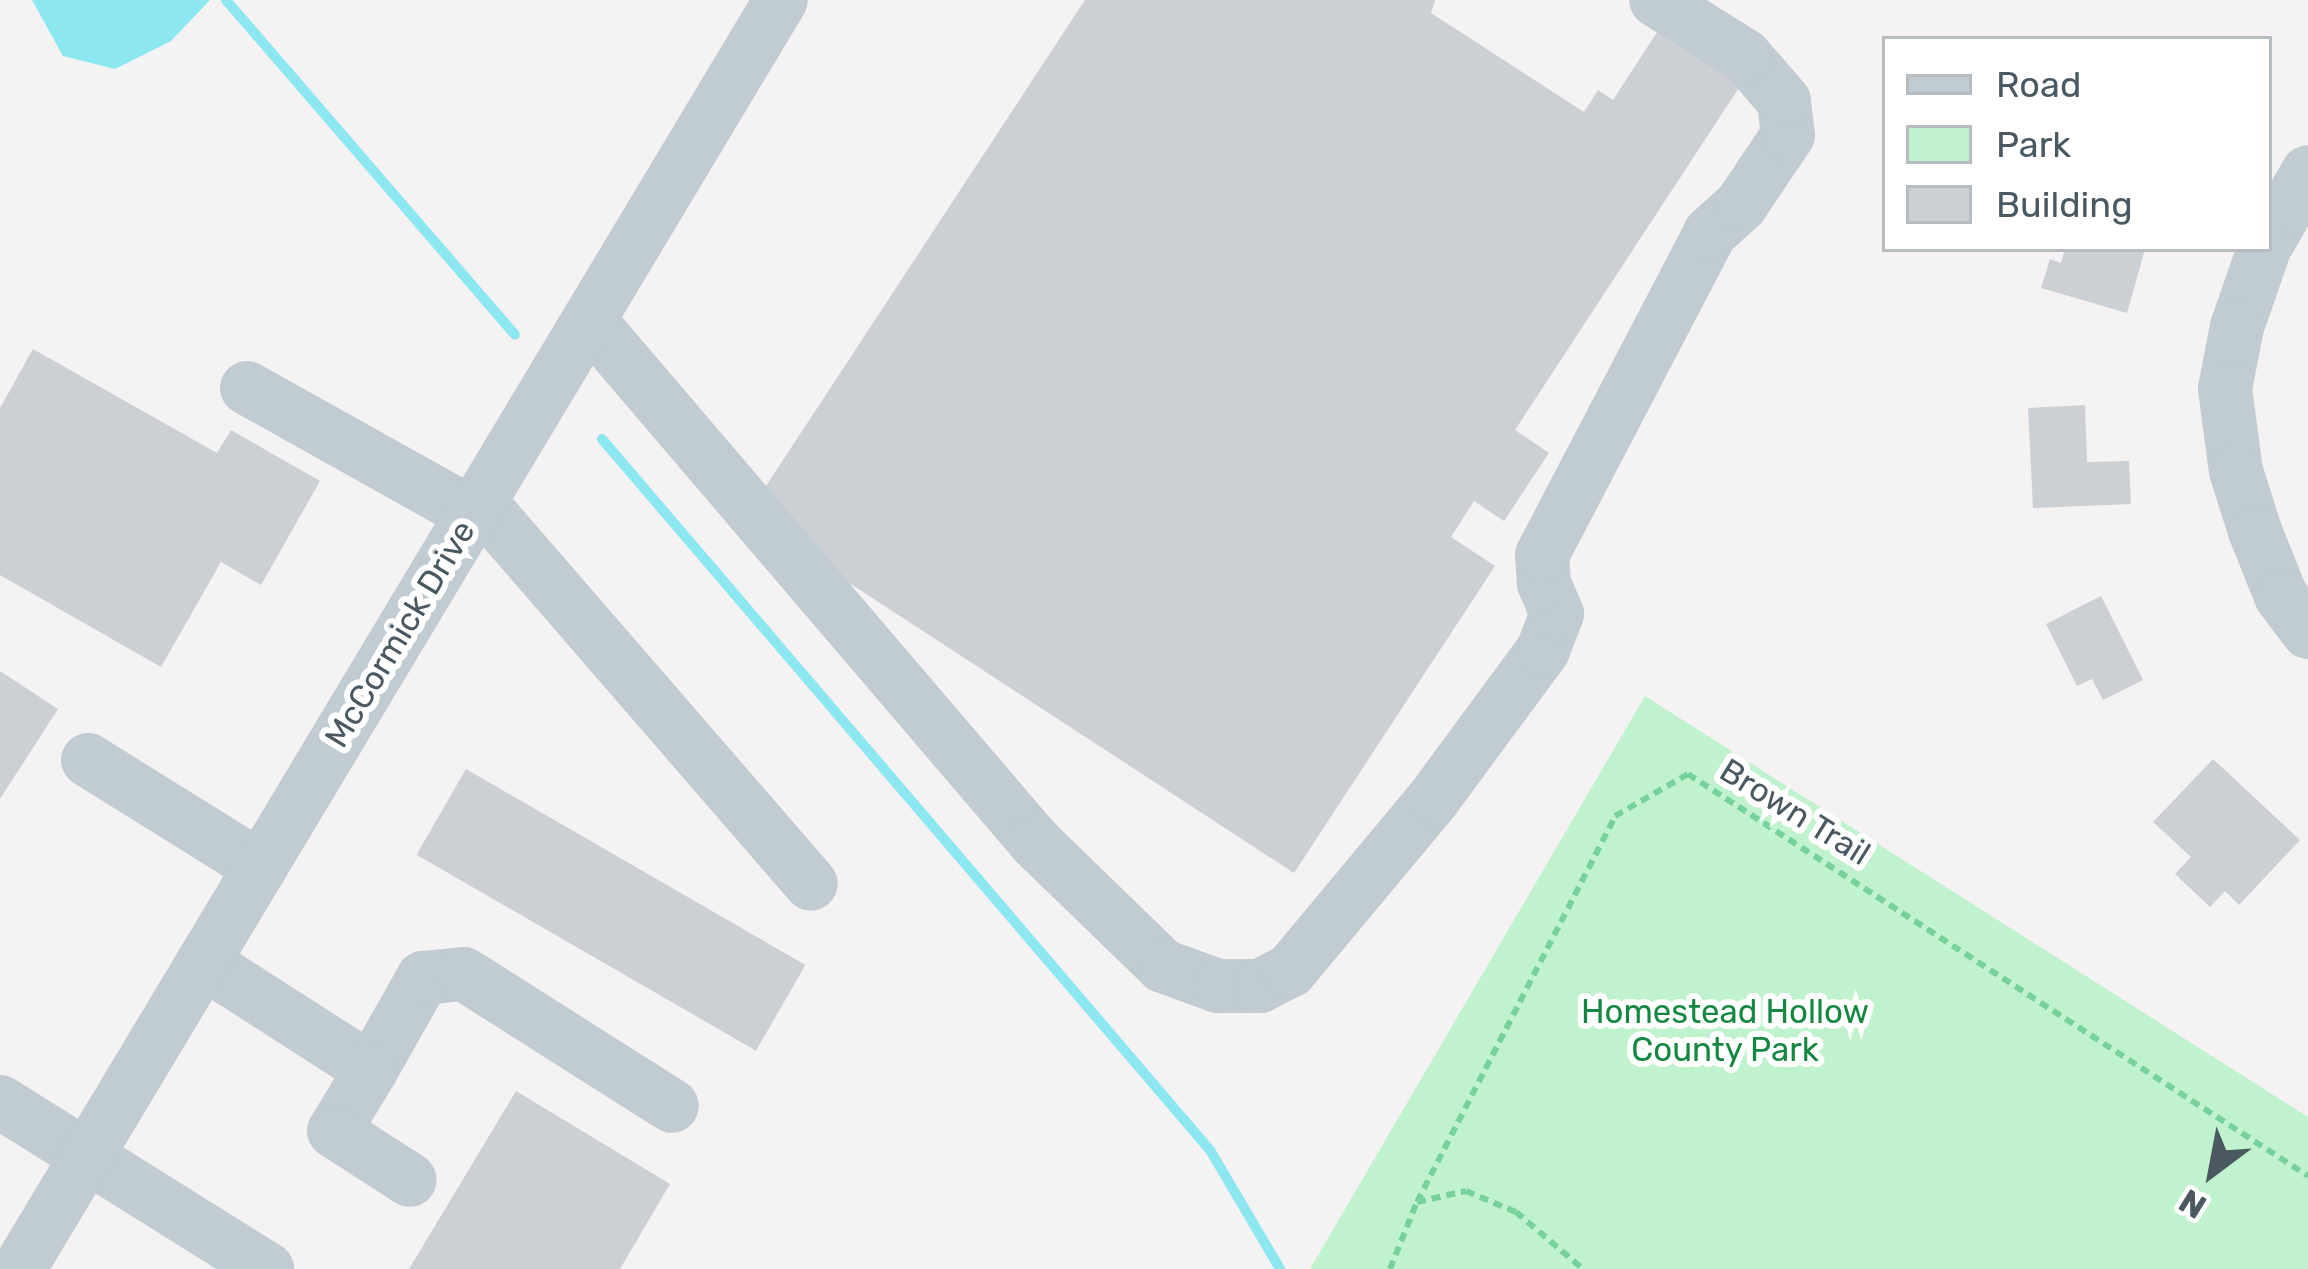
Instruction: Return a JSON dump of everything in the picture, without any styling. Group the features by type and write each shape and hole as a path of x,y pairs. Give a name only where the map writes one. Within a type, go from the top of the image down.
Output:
{"street":[{"name":"McCormick Drive","path":"19,1269 782,0"},
{"path":"589,320 932,728 1113,920 1163,966 1218,986 1260,986 1290,971 1434,798 1543,650 1557,614 1544,583 1542,555 1710,233 1741,206 1788,135 1784,101 1745,56 1656,0"},
{"path":"2272,235 2308,172"},
{"path":"2263,252 2237,327 2225,389 2236,471 2255,532 2281,596 2308,632"},
{"path":"247,388 476,508 811,884"},
{"path":"88,760 260,867"},
{"path":"203,962 371,1070"},
{"path":"410,1180 334,1131 422,978 464,974 672,1106"},
{"path":"0,1102 267,1269"}],"path":[{"name":"Brown Trail","path":"1418,1202 1615,817 1688,774 2308,1175"},
{"path":"1390,1269 1418,1202 1466,1191 1516,1212 1583,1269"}],"green space":[{"name":"Homestead Hollow County Park","path":"1645,696 2308,1117 2308,1269 1310,1269"}],"water":[{"path":"32,0 210,0 171,41 115,69 63,56"}],"building":[{"path":"1085,0 1435,0 1431,13 1584,112 1598,90 1613,100 1663,23 1746,77 1515,430 1549,453 1504,521 1474,501 1451,537 1495,566 1294,873 814,560 762,492"},
{"path":"2064,252 2144,252 2127,313 2041,288 2050,259 2061,263"},
{"path":"33,349 217,453 231,430 320,481 261,585 221,562 161,667 0,575 0,408"},
{"path":"2085,405 2087,462 2129,461 2131,504 2033,508 2028,408"},
{"path":"2101,596 2143,680 2103,700 2092,679 2077,686 2046,624"},
{"path":"0,671 58,709 0,799"},
{"path":"2213,759 2300,840 2239,905 2225,891 2210,907 2175,874 2191,857 2153,822"},
{"path":"466,769 805,965 756,1051 416,855"},
{"path":"516,1091 670,1184 620,1269 409,1269"}],"waterway":[{"path":"226,0 515,335"},
{"path":"602,439 1210,1150 1280,1269"}]}
